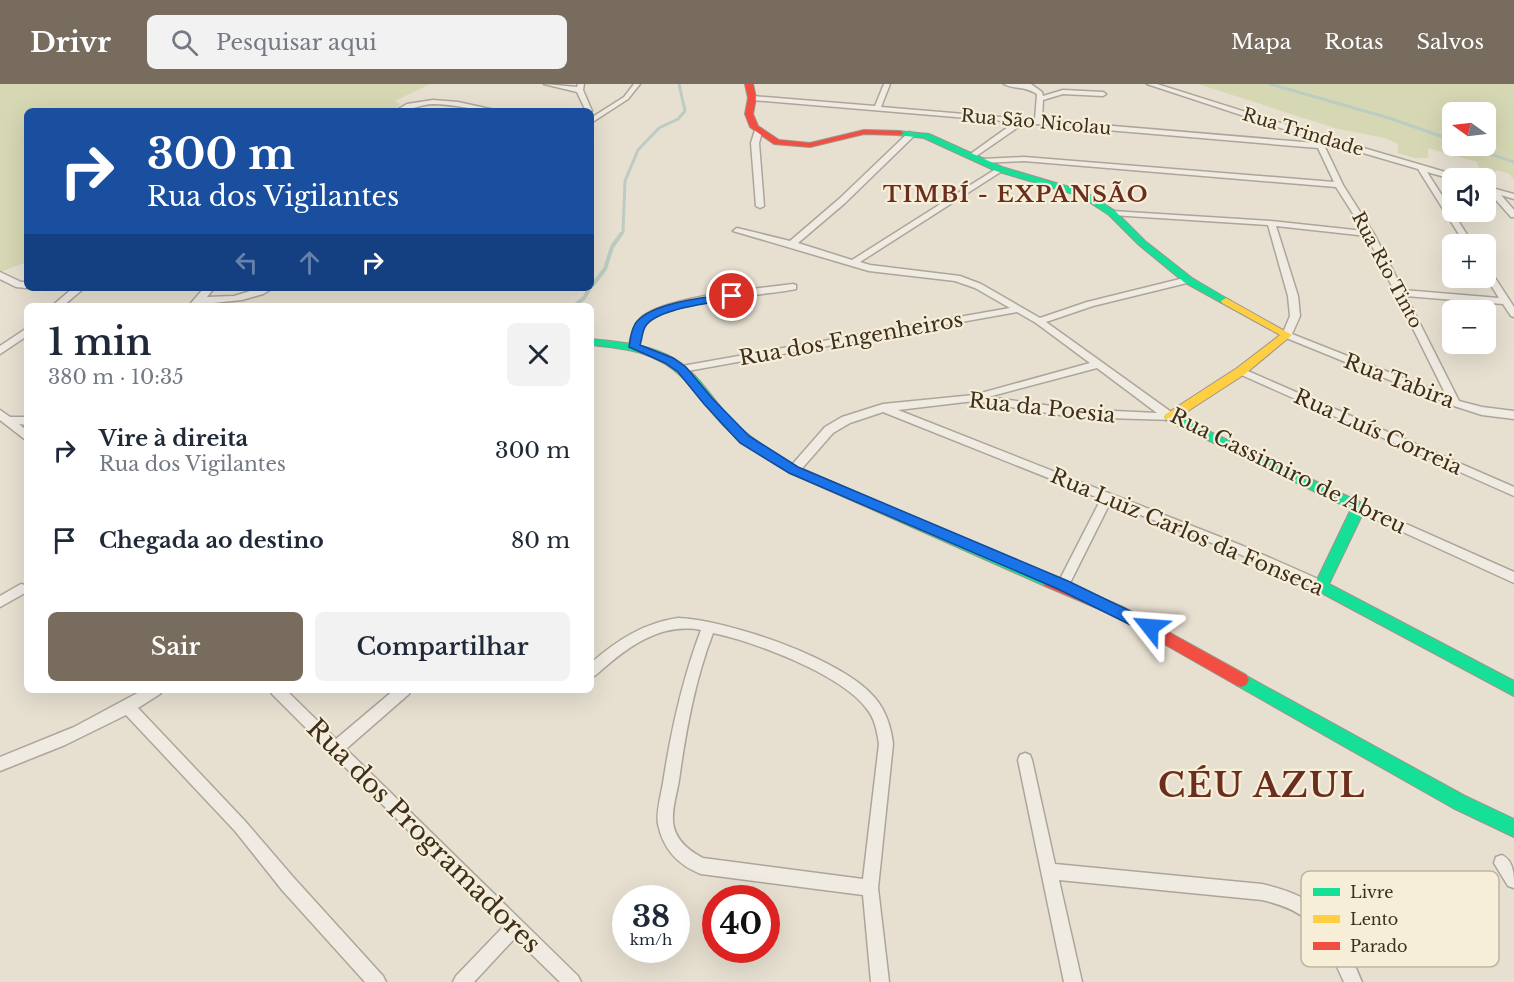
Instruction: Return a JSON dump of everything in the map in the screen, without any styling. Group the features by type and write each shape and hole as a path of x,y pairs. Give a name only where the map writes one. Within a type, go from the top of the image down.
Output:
{"street":[{"path":"547,84 581,87 588,108"},
{"path":"594,118 626,98 637,84"},
{"path":"877,109 887,84"},
{"path":"1007,84 1027,85 1040,93 1038,122"},
{"name":"Rua Trindade","path":"1150,84 1318,141 1442,174"},
{"path":"751,91 749,114 758,132 777,142 810,146 864,132 926,136 999,169 1066,187 1098,202 1142,243 1188,280 1287,335"},
{"name":"Rua São Nicolau","path":"751,91 877,109 1318,141"},
{"path":"1040,99 1063,92 1103,94"},
{"path":"405,108 416,103 478,108"},
{"path":"977,159 1022,121"},
{"path":"758,132 754,143 760,206"},
{"path":"792,244 842,201 912,134"},
{"name":"Rua Rio Tinto","path":"1318,141 1339,185 1370,234 1401,293 1455,403"},
{"path":"977,159 1024,159 1339,185"},
{"path":"1420,167 1463,234"},
{"path":"852,264 999,169"},
{"path":"1496,191 1514,197"},
{"path":"1496,197 1514,216"},
{"path":"1112,213 1271,223 1370,234"},
{"path":"1170,417 1241,372 1287,335 1295,316 1293,296 1271,223"},
{"name":"Rua Cassimiro de Abreu","path":"737,231 792,244 852,264 886,271 957,278 996,295 1039,321 1170,417 1514,578"},
{"path":"0,275 19,285 24,285"},
{"path":"1039,321 1090,304 1188,280"},
{"path":"1496,286 1514,314"},
{"path":"634,347 639,327 646,318 658,311 707,300 793,287"},
{"path":"61,303 75,291"},
{"path":"195,303 206,291"},
{"path":"195,303 222,301 259,291"},
{"path":"1401,293 1506,301"},
{"name":"Rua dos Engenheiros","path":"682,369 1020,309"},
{"path":"0,351 24,333"},
{"name":"Rua Tabira","path":"1287,335 1455,403 1482,411 1514,416"},
{"path":"594,342 634,347 669,360 682,369 745,440 794,470 1063,585 1166,636 1459,802 1514,828"},
{"path":"974,398 1100,364"},
{"name":"Rua Luís Correia","path":"1241,372 1514,492"},
{"name":"Rua da Poesia","path":"794,470 829,430 864,412 883,408 974,398 1072,413 1170,417"},
{"name":"Rua Luiz Carlos da Fonseca","path":"883,408 1239,549 1321,586 1514,689"},
{"path":"3,417 24,421"},
{"path":"3,417 24,434"},
{"path":"1063,585 1107,498"},
{"path":"1321,586 1359,507"},
{"path":"0,602 21,589"},
{"path":"594,668 616,647 640,634 679,623 708,627 743,635 812,664 859,691 875,708 884,725 886,744 870,888 880,982"},
{"path":"708,627 695,660 684,699 665,821 669,837 679,854 700,866 870,888"},
{"path":"0,764 51,745 128,707 150,693"},
{"name":"Rua dos Programadores","path":"280,693 572,982"},
{"path":"336,748 400,693"},
{"path":"128,707 240,826 288,884 377,982"},
{"path":"1025,760 1073,982"},
{"path":"1502,862 1514,880"},
{"path":"1048,871 1262,892 1301,904"},
{"path":"462,982 515,926"},
{"path":"1345,967 1353,982"}],"green space":[{"path":"0,84 430,84 395,101 400,104 396,108 24,108 24,263 0,272"},
{"path":"1198,84 1514,84 1514,180 1509,174 1496,171 1496,168 1480,168 1477,162 1456,156 1496,156 1496,102 1442,102 1442,152 1428,148 1428,158 1414,158 1398,153 1398,144 1385,138 1338,129"}],"waterway":[{"path":"620,236 623,232 625,181 638,150 659,128 678,119 685,111 679,84"},
{"path":"1270,84 1389,118 1442,137"},
{"path":"1496,156 1514,162"},
{"path":"594,283 605,269 612,247 621,234"},
{"path":"578,303 588,291"}],"traffic: fast":[{"path":"900,133 926,136 999,169 1083,194 1112,213 1142,243 1188,280 1226,301"},
{"path":"594,342 652,353 671,362 687,374 727,422 742,436 794,470 1050,582"},
{"path":"1170,417 1359,507 1321,586 1514,689"},
{"path":"1241,680 1459,802 1514,828"}],"traffic: slow":[{"path":"1170,417 1241,371 1287,335 1226,301"}],"traffic: jam":[{"path":"749,84 752,98 749,114 754,127 777,142 810,145 864,132 900,133"},
{"path":"1050,582 1118,611 1241,680"}],"district":[{"name":"TIMBÍ - EXPANSÃO","path":"1016,194"},
{"name":"CÉU AZUL","path":"1262,785"}],"route":[{"path":"732,296 658,311 646,318 639,327 634,347 669,360 682,369 745,440 794,470 1063,585 1150,627"}]}
